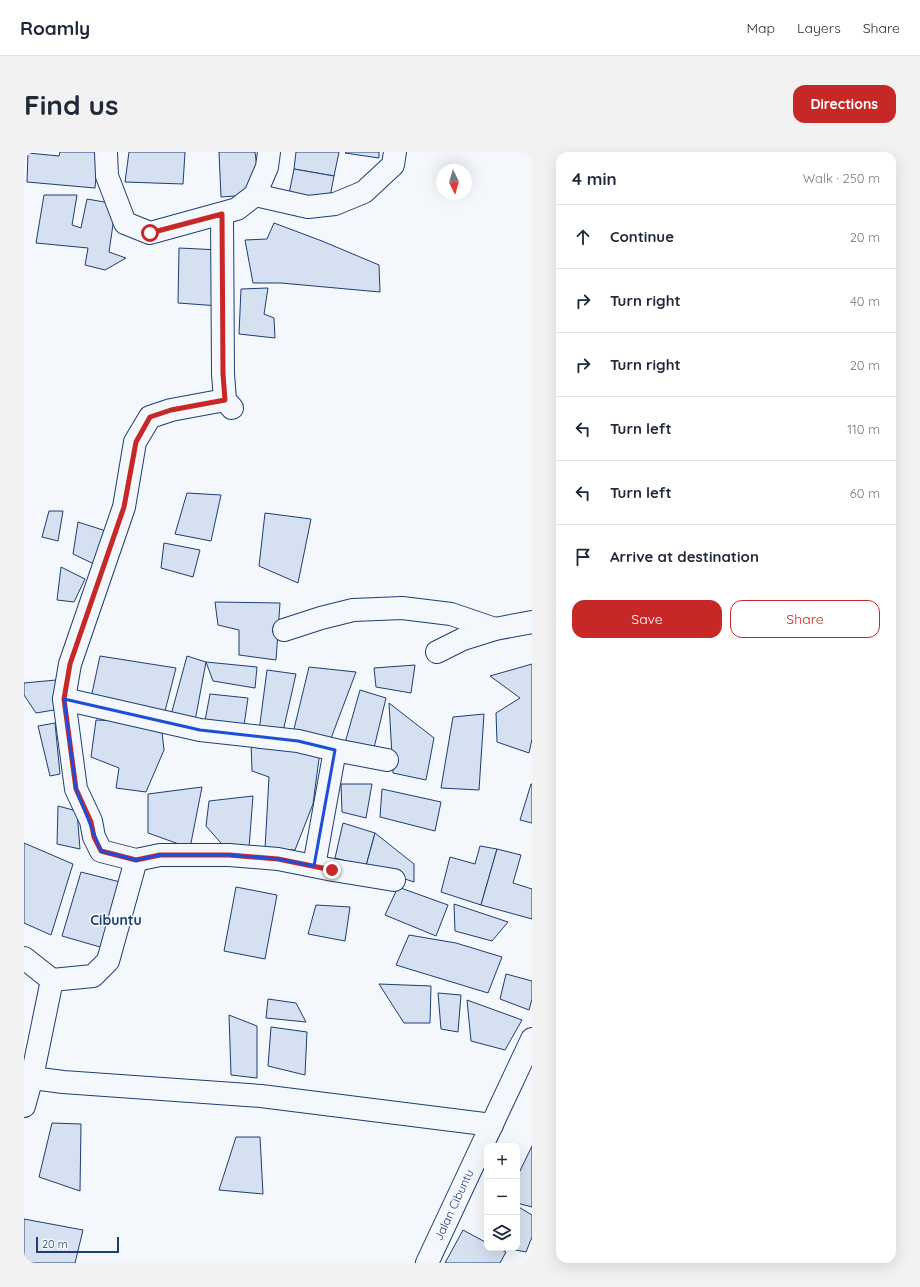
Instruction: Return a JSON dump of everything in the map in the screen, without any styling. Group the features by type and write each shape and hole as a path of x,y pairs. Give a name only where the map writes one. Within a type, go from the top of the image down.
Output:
{"street":[{"path":"106,152 107,176 125,224 150,233 237,209 255,195 267,167 269,152"},
{"path":"255,195 308,206 335,204 364,192 392,166 395,152"},
{"path":"222,214 223,374 228,404 171,410 150,417 136,442 124,507 70,664 64,699 76,789 91,822 94,837 101,851 136,860 160,855 229,855 278,859 332,870 394,880"},
{"path":"284,630 353,610 402,608 451,614 495,629"},
{"path":"437,652 463,639 495,629 532,622"},
{"path":"64,699 200,730 298,741 387,760"},
{"path":"314,866 335,750"},
{"path":"24,958 52,980 93,976 108,961 136,860"},
{"path":"24,1106 28,1077 52,980"},
{"name":"Jalan Cibuntu","path":"426,1263 532,1039"},
{"path":"28,1077 63,1082 260,1096 492,1124"}],"highlighted area":[{"path":"64,699 200,730 298,741 335,750 314,866 278,859 229,855 160,855 136,860 101,851 76,789"}],"building":[{"path":"60,152 98,152 95,188 27,182 28,153 59,156"},
{"path":"129,152 185,152 183,184 125,182"},
{"path":"219,152 255,152 258,176 250,195 221,197"},
{"path":"296,152 339,152 334,176 294,169"},
{"path":"379,152 379,158 345,153"},
{"path":"294,169 334,176 329,202 288,199"},
{"path":"44,195 77,195 72,225 81,228 87,199 116,204 109,252 126,258 105,270 85,265 88,248 36,243"},
{"path":"274,223 379,265 380,292 281,283 253,283 245,240 267,239"},
{"path":"179,248 220,250 219,306 178,303"},
{"path":"268,288 264,314 274,318 275,338 239,334 241,289"},
{"path":"187,493 221,495 211,541 175,534"},
{"path":"49,511 63,511 58,541 42,537"},
{"path":"265,513 311,519 298,583 259,566"},
{"path":"78,522 106,531 94,564 73,554"},
{"path":"164,543 200,550 193,577 161,568"},
{"path":"61,567 85,579 74,602 57,600"},
{"path":"215,602 280,603 276,660 239,655 239,630 218,625"},
{"path":"100,656 176,668 164,715 91,698"},
{"path":"187,656 206,662 195,721 171,715"},
{"path":"206,662 257,667 255,688 213,681"},
{"path":"532,664 532,739 529,753 497,742 496,713 520,698 490,676"},
{"path":"415,665 411,693 376,687 374,668"},
{"path":"309,667 356,672 330,741 294,729"},
{"path":"267,670 296,674 282,736 259,731"},
{"path":"56,680 54,710 36,713 24,695 24,683"},
{"path":"360,690 386,698 373,752 345,743"},
{"path":"210,694 248,698 243,732 204,726"},
{"path":"389,703 434,738 426,780 393,773"},
{"path":"484,714 479,790 441,788 453,717"},
{"path":"96,720 161,723 164,750 146,792 116,788 119,768 91,757"},
{"path":"55,723 60,774 50,776 38,726"},
{"path":"251,740 320,751 313,804 295,850 265,849 269,777 252,771"},
{"path":"341,784 372,784 366,818 342,812"},
{"path":"532,784 532,823 520,820"},
{"path":"202,787 190,848 148,833 148,794"},
{"path":"382,789 441,802 435,831 380,817"},
{"path":"253,796 249,848 227,850 206,826 209,801"},
{"path":"58,806 77,811 80,849 57,844"},
{"path":"343,823 375,833 366,866 335,858"},
{"path":"375,833 414,864 414,882 366,866"},
{"path":"24,843 73,864 51,935 24,923"},
{"path":"480,846 497,849 481,905 441,892 450,857 475,864"},
{"path":"497,849 521,855 513,883 532,889 532,919 481,905"},
{"path":"81,872 128,884 107,949 62,936"},
{"path":"236,887 277,895 265,959 224,951"},
{"path":"398,887 448,905 436,936 385,915"},
{"path":"454,904 508,922 492,941 455,931"},
{"path":"316,905 350,907 345,941 308,934"},
{"path":"409,935 456,943 502,957 488,993 396,965"},
{"path":"506,974 532,981 532,999 529,1010 500,999"},
{"path":"379,984 431,986 430,1023 404,1023"},
{"path":"438,993 461,995 458,1032 441,1029"},
{"path":"268,999 296,1003 306,1022 266,1018"},
{"path":"467,1000 522,1020 505,1050 471,1041"},
{"path":"229,1015 257,1026 257,1078 231,1075"},
{"path":"271,1027 307,1032 305,1075 268,1066"},
{"path":"52,1123 81,1124 80,1191 39,1177"},
{"path":"236,1137 260,1137 263,1194 219,1190"},
{"path":"532,1146 532,1207 520,1204 520,1171"},
{"path":"520,1208 532,1215 532,1237 526,1252 520,1251"},
{"path":"24,1219 83,1230 75,1263 26,1263 27,1261 24,1259"},
{"path":"463,1230 484,1241 484,1251 506,1252 500,1263 445,1263"}],"district":[{"name":"Cibuntu","path":"116,920"}],"route":[{"path":"150,233 222,214 223,374 225,400 171,410 150,417 136,442 124,507 70,664 64,699 76,789 91,822 94,837 101,851 136,860 160,855 229,855 278,859 332,870"}]}
